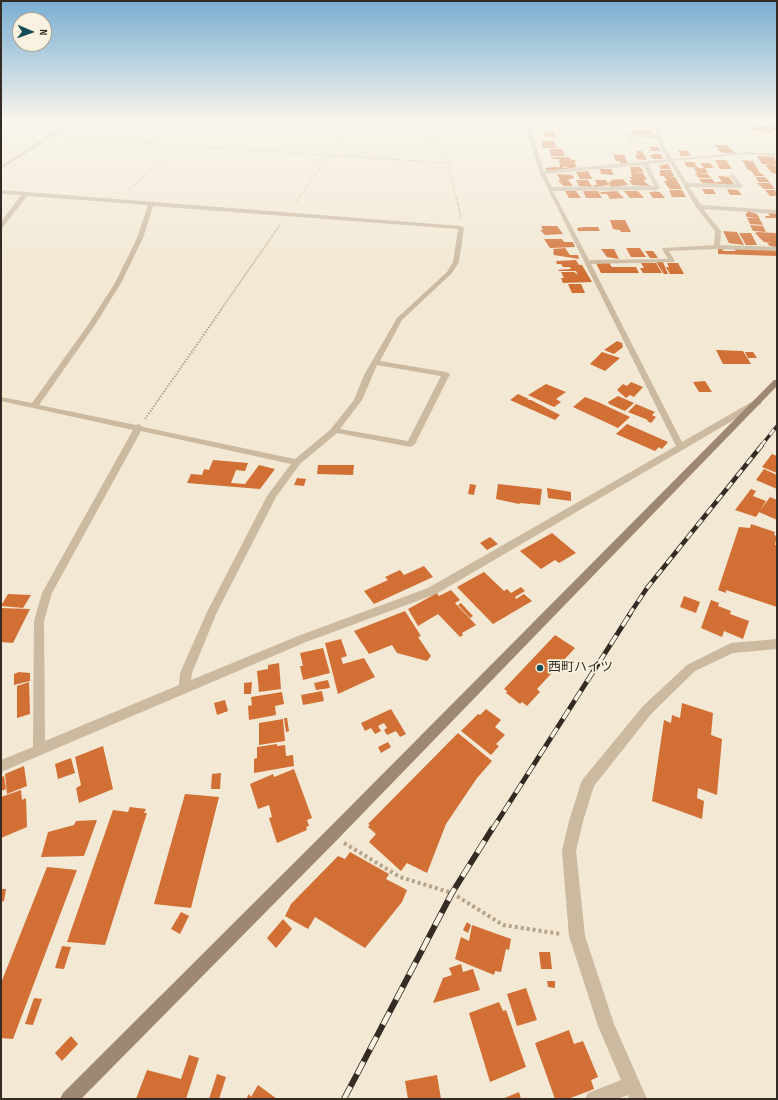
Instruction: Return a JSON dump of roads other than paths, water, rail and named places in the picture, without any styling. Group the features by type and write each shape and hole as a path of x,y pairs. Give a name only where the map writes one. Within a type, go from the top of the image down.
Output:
{"street":[{"path":"559,171 542,173 680,446"},
{"path":"550,189 657,188 649,171"},
{"path":"677,171 699,207 718,231 717,247"},
{"path":"686,185 740,186 732,175"},
{"path":"1,192 461,228 456,262 449,273 399,320 375,362 358,400 334,430 297,462 272,496 212,612 186,673 185,688"},
{"path":"1,226 25,194"},
{"path":"35,405 91,325 118,283 140,238 151,204"},
{"path":"699,207 777,212"},
{"path":"586,262 672,261 665,249 717,247 777,249"},
{"path":"334,430 411,444 446,374 375,362"},
{"path":"69,1099 332,835 777,382"},
{"path":"1,399 35,405 297,462"},
{"path":"1,766 302,639 432,592 759,401"},
{"path":"38,750 39,621 47,593 139,428"},
{"path":"594,1099 635,1092 606,1026 577,936 569,851 576,820 588,783 647,710 691,668 732,648 777,644"}],"railway":[{"path":"761,446 777,426"},
{"path":"629,615 647,588 762,445"},
{"path":"492,830 630,614"},
{"path":"344,1099 452,893 492,829"}],"place":[{"name":"西町ハイツ","path":"540,668"}]}
